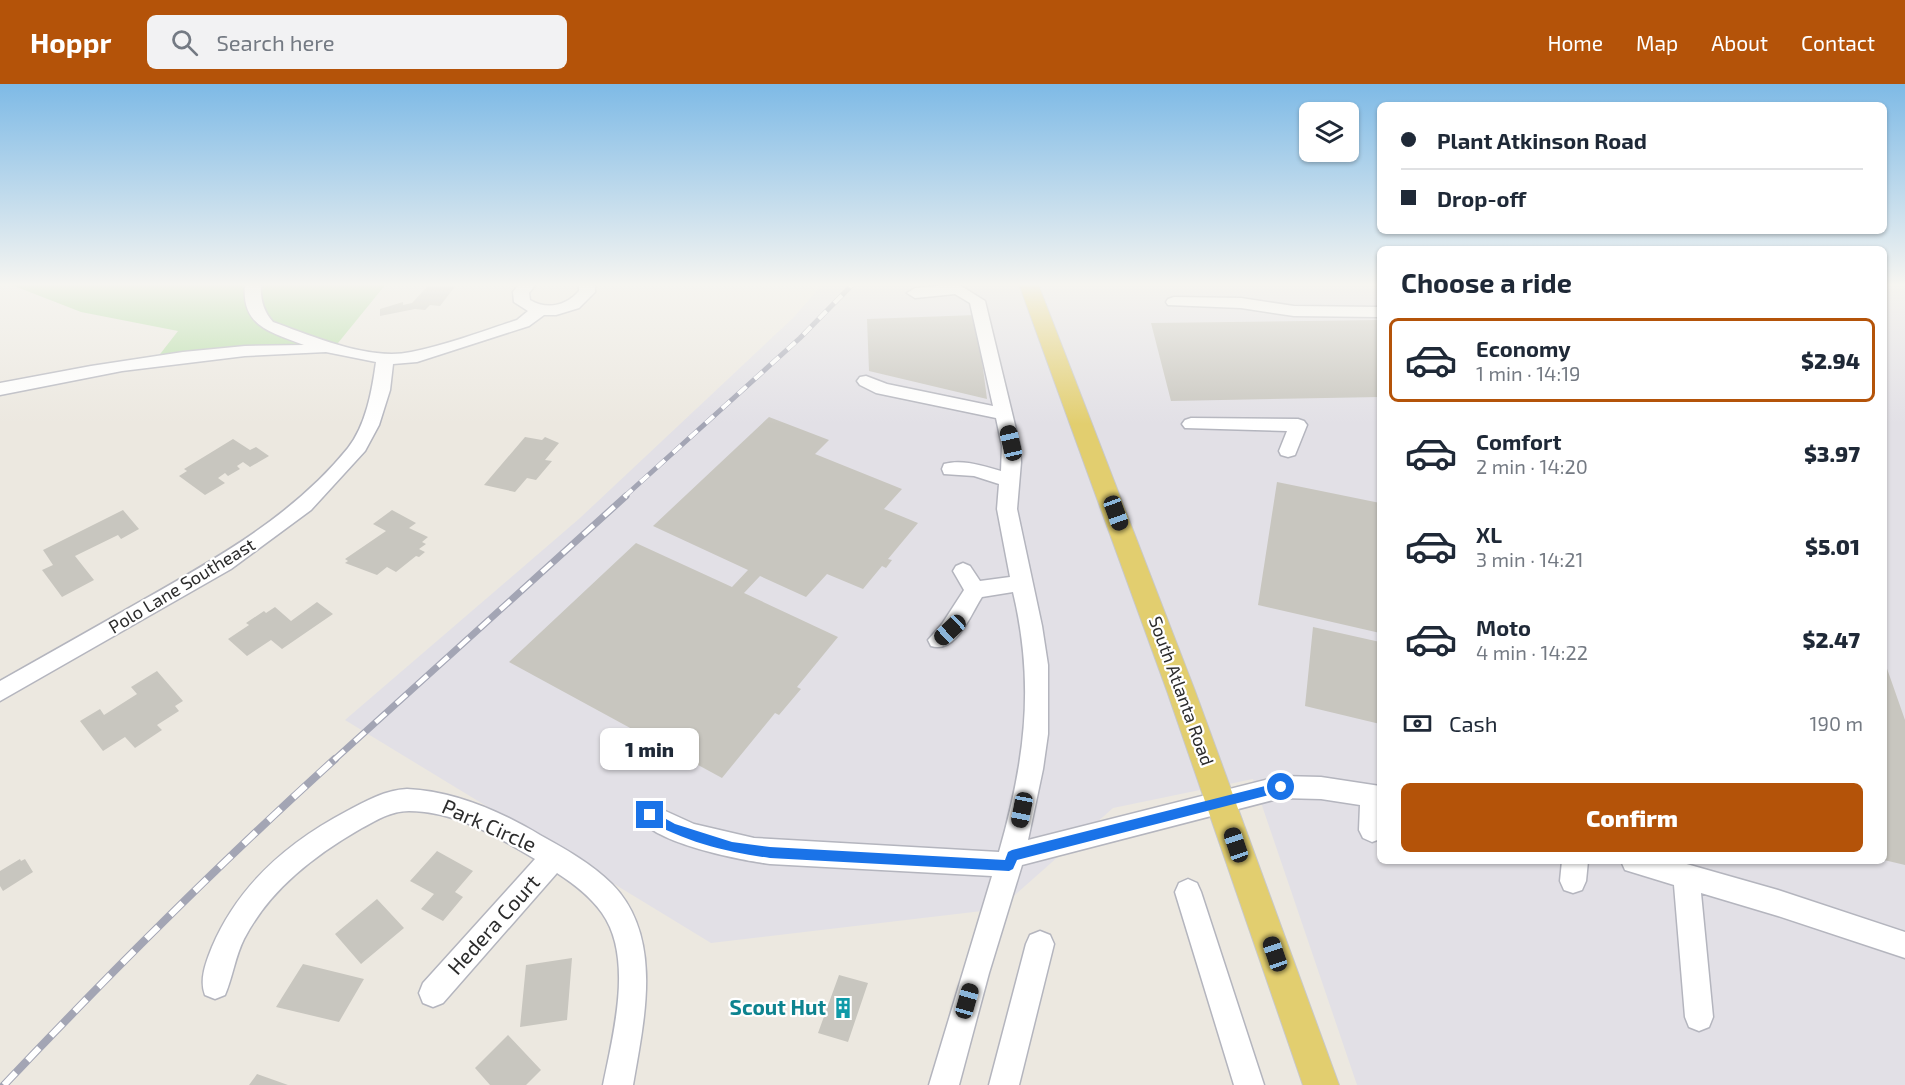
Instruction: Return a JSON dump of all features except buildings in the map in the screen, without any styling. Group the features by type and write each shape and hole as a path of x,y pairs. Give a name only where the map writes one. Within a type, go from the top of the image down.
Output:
{"main road":[{"name":"South Atlanta Road","path":"1046,331 1091,447 1321,1085"}],"street":[{"path":"282,331 326,347 385,359 411,358 500,331"},
{"path":"944,1085 985,938 1011,860 1030,767 1036,716 1037,666 1031,623 1008,524 1006,502 1012,457 994,380 987,331"},
{"path":"0,389 204,355 247,350 297,352 326,347"},
{"name":"Polo Lane Southeast","path":"0,692 224,564 304,505 356,451 370,425 378,399 385,359"},
{"path":"866,381 882,389 1003,414"},
{"path":"1191,424 1298,425 1288,452"},
{"path":"951,469 974,470 1008,482"},
{"path":"963,571 975,590"},
{"path":"939,640 950,630 975,590 1022,583"},
{"path":"650,815 672,828 732,848 770,852 1011,860 1281,787 1321,788 1376,796 1372,830"},
{"name":"Park Circle","path":"215,985 224,951 236,927 281,869 303,850 329,833 382,805 405,800 431,801 490,822 525,838 605,894 620,917 628,945 632,981 618,1085"},
{"name":"Hedera Court","path":"433,993 554,857"},
{"path":"1650,864 1905,945"},
{"path":"1686,876 1699,1017"},
{"path":"1188,892 1249,1085"},
{"path":"1004,1085 1040,944"}],"shaded area":[{"path":"779,331 1377,331 1377,864 1887,864 1887,331 1905,331 1905,1085 1357,1085 1253,779 1113,808 999,909 711,943 345,720 580,518"}],"green space":[{"path":"178,331 348,331 338,343 240,346 157,358"}],"railway":[{"path":"624,497 807,331"},
{"path":"334,760 626,496"},
{"path":"4,1085 166,919 335,759"}],"place":[{"name":"Scout Hut","path":"843,1008"}],"route":[{"path":"650,815 672,828 732,848 1009,865 1012,856 1281,787"}]}
